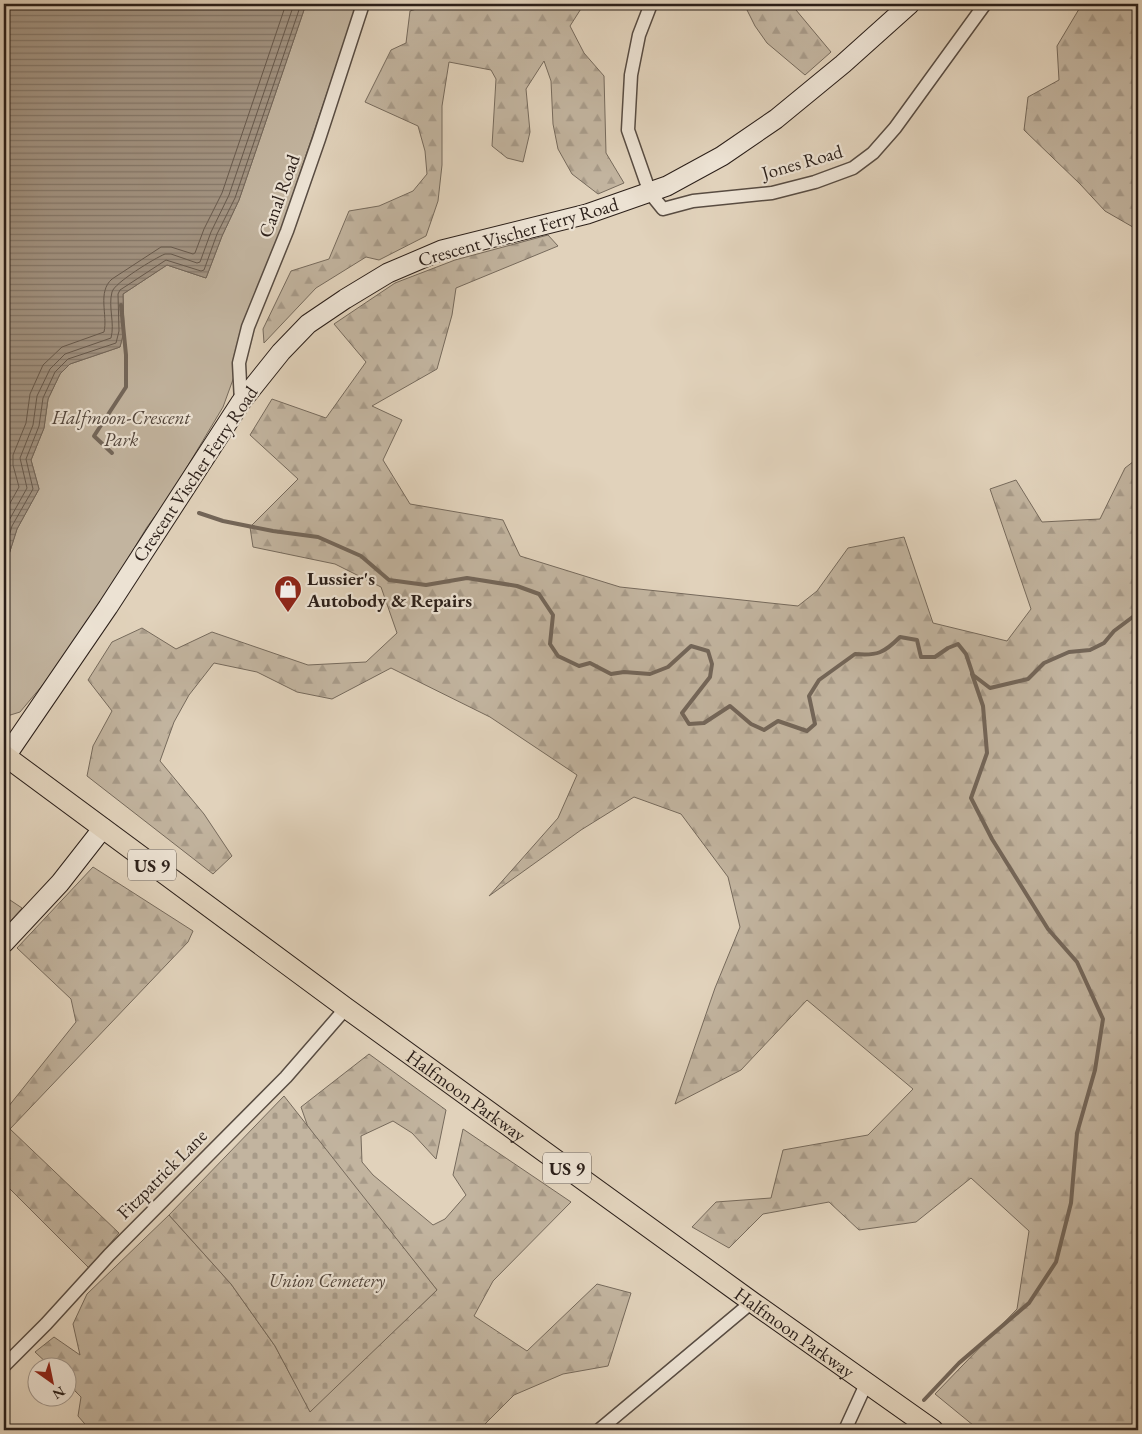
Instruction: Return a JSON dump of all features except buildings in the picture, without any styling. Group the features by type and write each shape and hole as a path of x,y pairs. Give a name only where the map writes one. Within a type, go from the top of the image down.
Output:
{"main road":[{"name":"Crescent Vischer Ferry Road","path":"5,756 108,607 179,494 241,402 281,352 308,324 388,272 442,250 587,214 666,186 722,156 776,119 844,64 910,4"},
{"name":"Halfmoon Parkway","path":"5,756 346,1008 752,1302 934,1430"},
{"path":"4,942 60,883 103,828"}],"street":[{"name":"Canal Road","path":"241,402 239,363 248,327 287,231 363,4"},
{"path":"650,193 628,130 632,75 639,36 651,4"},
{"name":"Jones Road","path":"650,193 663,210 693,201 772,193 815,182 853,168 873,153 895,128 985,4"},
{"name":"Fitzpatrick Lane","path":"4,1366 46,1324 109,1255 286,1077 346,1008"},
{"path":"599,1430 752,1302"},
{"path":"846,1430 867,1382"}],"green space":[{"name":"Halfmoon-Crescent Park","path":"306,4 357,4 248,327 239,363 223,407 169,497 147,527 96,611 46,681 20,712 4,717 4,570 17,529 39,489 31,460 44,428 48,399 60,374 70,364 120,347 124,331 123,294 167,265 206,278 222,236 239,200"},
{"path":"432,4 584,4 570,26 584,53 604,76 606,153 624,183 598,194 572,174 558,149 553,124 551,81 544,61 526,89 530,132 523,162 507,158 492,146 496,79 491,70 449,62 442,106 442,165 438,201 426,236 379,260 366,257 316,288 264,343 263,329 291,271 329,259 349,211 379,206 413,191 427,174 425,151 418,126 365,102 391,50 406,43 410,11"},
{"path":"744,4 791,4 831,52 805,75 767,43 755,26"},
{"path":"1082,4 1138,4 1138,230 1105,211 1024,130 1028,97 1059,80 1057,46"},
{"path":"548,235 558,246 456,288 452,315 437,369 372,406 402,420 383,460 410,504 503,520 520,556 620,587 798,606 817,591 848,548 904,537 933,623 1007,641 1031,609 990,489 1016,480 1042,522 1100,519 1125,468 1138,458 1138,1430 979,1430 935,1394 1017,1309 1029,1231 971,1178 916,1222 859,1230 829,1202 763,1214 729,1248 692,1227 716,1202 771,1198 783,1150 868,1135 913,1089 807,1000 741,1070 675,1104 715,988 740,927 728,877 681,814 634,797 581,830 489,896 558,818 577,775 490,717 391,668 332,699 297,692 257,672 214,663 189,695 174,722 160,761 204,814 232,856 213,874 87,776 93,746 112,711 88,680 112,642 142,628 176,649 212,632 308,665 366,662 397,633 381,587 335,564 253,547 250,527 298,479 250,435 272,399 326,418 366,362 334,324 395,283 455,260"},
{"path":"93,867 193,931 188,942 10,1129 119,1233 89,1268 4,1183 4,1112 76,1022 71,999 17,948"},
{"path":"4,896 22,908 4,928"},
{"path":"369,1054 446,1110 436,1159 412,1133 393,1121 361,1136 362,1162 373,1175 433,1225 445,1219 466,1195 453,1175 463,1129 571,1202 493,1281 474,1316 527,1351 597,1284 631,1293 608,1366 563,1374 514,1395 479,1430 90,1430 78,1416 81,1397 78,1394 78,1356 39,1356 35,1352 54,1337 80,1355 73,1324 87,1294 169,1215 231,1284 275,1346 310,1411 437,1290 309,1130 301,1107"},
{"name":"Union Cemetery","path":"284,1096 437,1290 310,1412 275,1346 231,1284 169,1215"}],"water":[{"path":"4,4 306,4 239,200 222,236 206,278 167,265 123,294 124,331 120,347 70,364 60,374 48,399 44,428 31,460 39,489 17,529 4,570"}],"waterway":[{"path":"112,453 94,436 126,387 126,355 121,305"},
{"path":"199,513 223,521 273,531 318,537 361,556 389,580 426,585 467,578 517,586 539,594 553,615 550,644 558,656 579,666 590,663 611,674 624,672 650,674 668,667 691,646 708,651 712,664 710,677 682,713 689,724 704,723 730,706 751,724 764,730 778,721 807,731 815,724 809,696 819,680 855,654 875,654 885,650 900,637 917,640 921,657 935,657 958,644 966,654 973,675 990,688 1028,679 1044,663 1069,652 1090,650 1104,643 1114,631 1138,613"},
{"path":"924,1400 959,1363 1029,1303 1056,1262 1071,1203 1077,1133 1095,1070 1103,1019 1077,962 1048,929 992,839 971,798 987,753 983,706 972,674"}],"place":[{"name":"Lussier's Autobody & Repairs","path":"288,613"}]}
